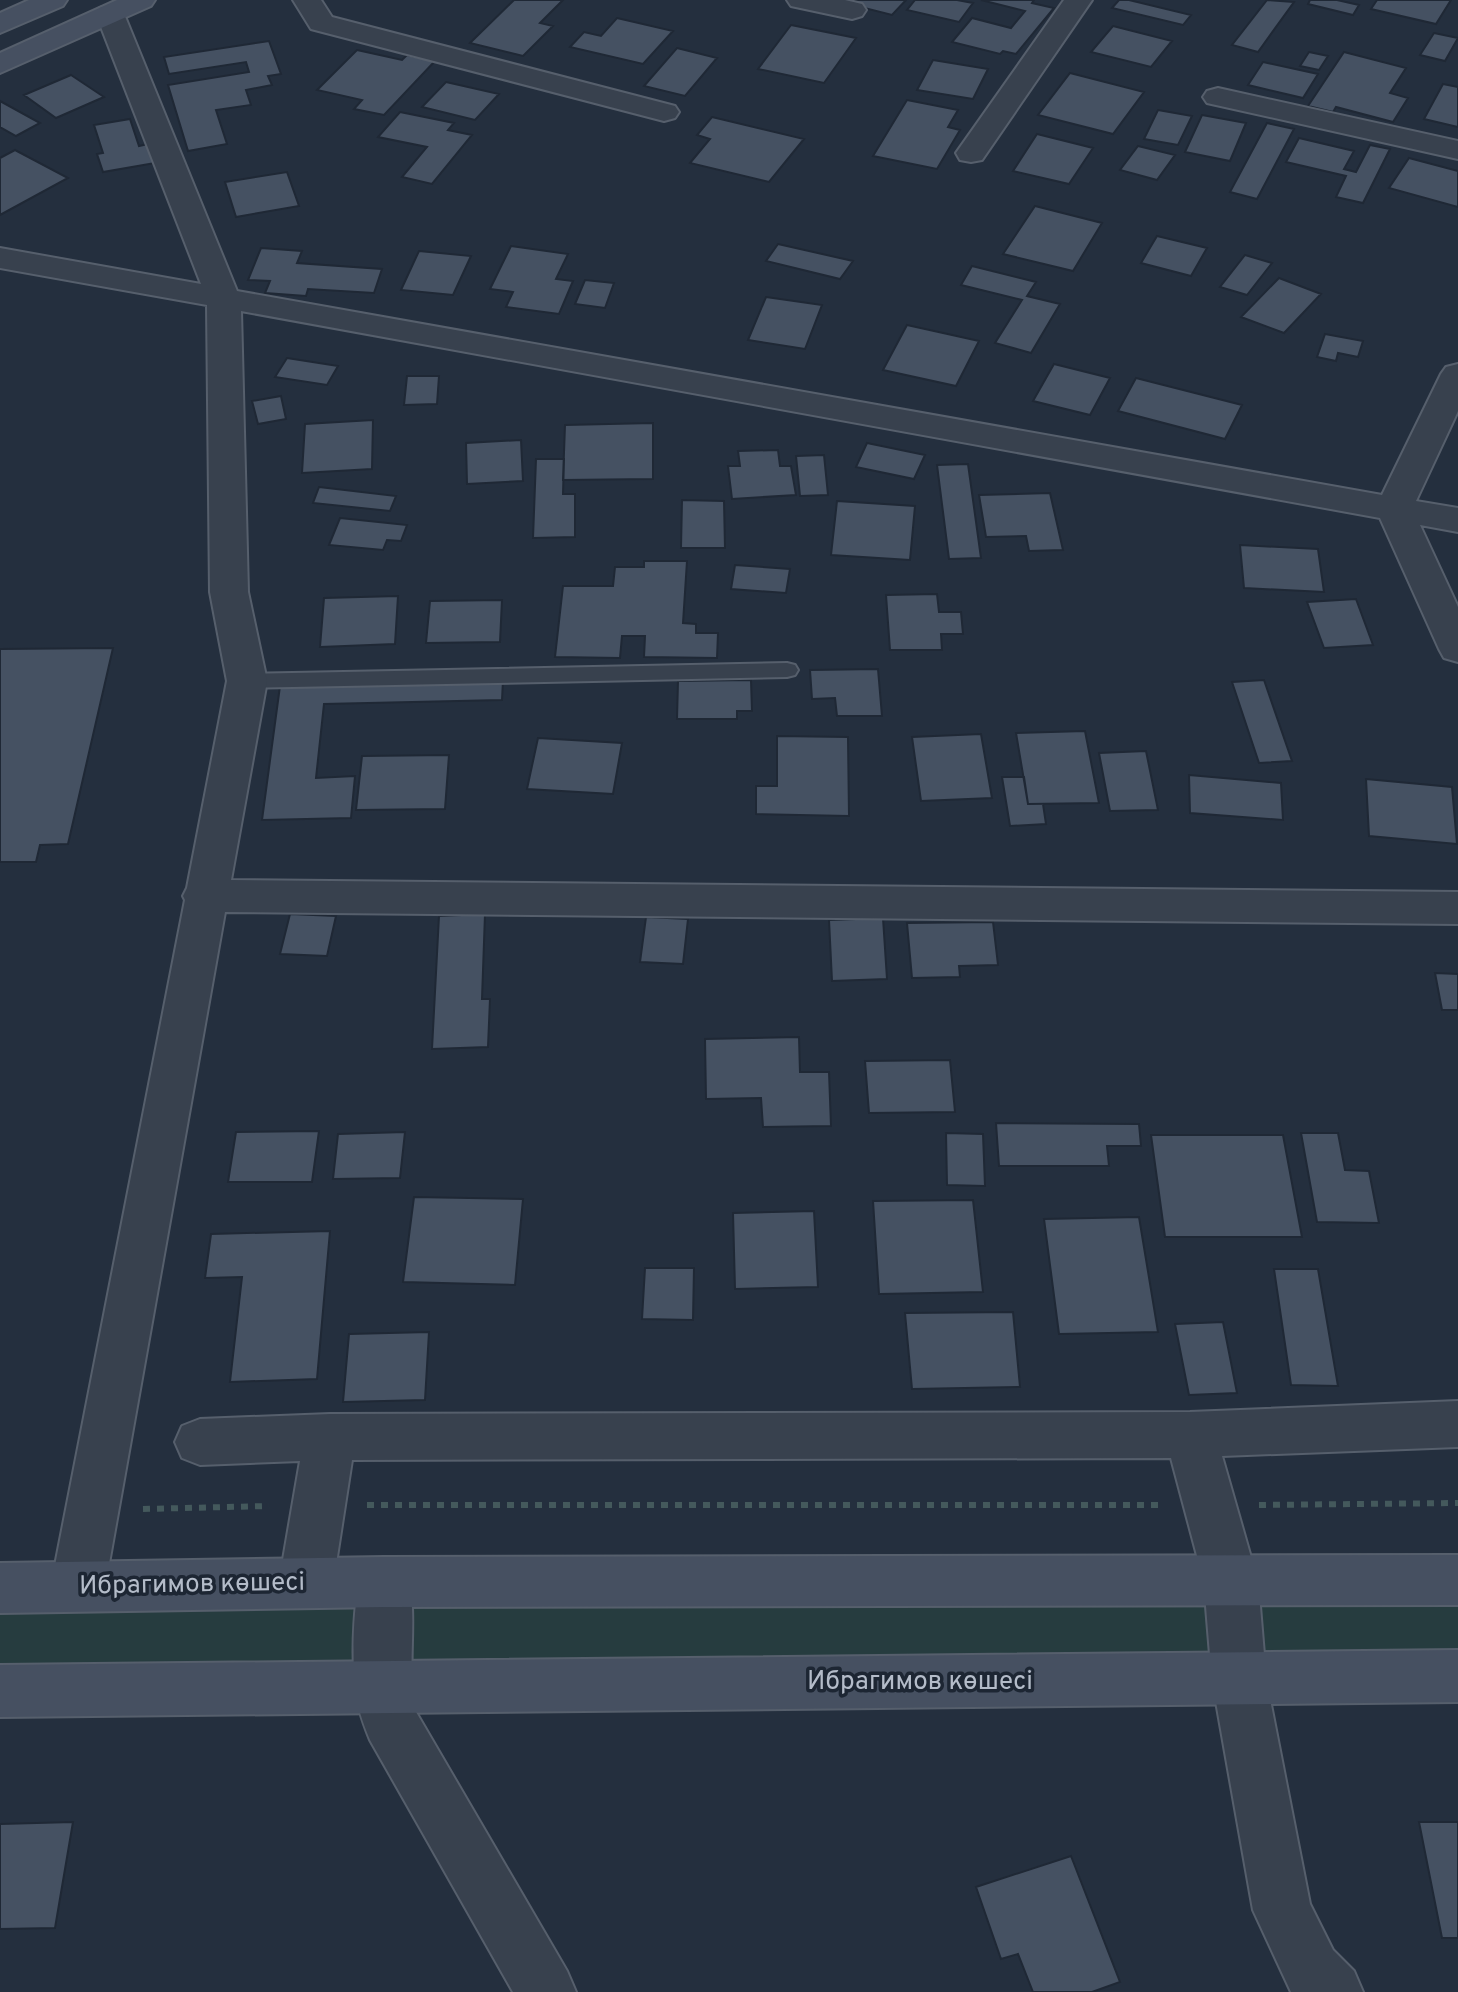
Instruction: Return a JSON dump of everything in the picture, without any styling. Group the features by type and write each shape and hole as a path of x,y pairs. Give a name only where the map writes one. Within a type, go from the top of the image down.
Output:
{"street":[{"path":"0,24 53,0"},
{"path":"307,0 321,23 664,112"},
{"path":"801,0 852,10"},
{"path":"971,153 1078,0"},
{"path":"0,64 125,7 224,300 229,592 247,681 204,896 78,1586"},
{"path":"1218,97 1458,150"},
{"path":"0,258 1458,520"},
{"path":"1458,374 1394,509 1458,649"},
{"path":"204,896 1458,908"},
{"path":"200,1442 330,1437 1190,1435 1458,1424"},
{"path":"1190,1435 1231,1582 1239,1679 1282,1910 1312,1971 1333,1992"},
{"path":"306,1583 330,1437"},
{"name":"Ибрагимов көшесі","path":"0,1588 384,1582 1458,1580"},
{"path":"384,1582 382,1686 390,1721 546,1992"},
{"name":"Ибрагимов көшесі","path":"0,1691 1458,1676"}],"lane":[{"path":"247,681 787,670"}],"path":[{"path":"92,1510 319,1505 1458,1503"}],"green space":[{"path":"1458,1586 1458,1661 389,1669 393,1590"},
{"path":"372,1593 369,1667 0,1673 0,1597"}],"building":[{"path":"514,0 563,0 540,23 553,26 523,56 470,43"},
{"path":"833,0 906,0 892,15"},
{"path":"915,0 973,3 959,22 907,10"},
{"path":"981,0 1034,0 1032,3 1054,8 1016,54 1003,51 1000,54 952,42 972,18 1011,28 1025,11"},
{"path":"1119,0 1191,15 1183,25 1112,8"},
{"path":"1267,0 1294,2 1258,52 1232,45"},
{"path":"1310,0 1337,0 1359,5 1353,15 1308,4"},
{"path":"1377,0 1451,0 1436,24 1371,9"},
{"path":"617,18 673,31 643,64 570,47 584,32 601,36"},
{"path":"791,25 856,38 824,83 758,69"},
{"path":"1113,26 1172,41 1151,67 1091,52"},
{"path":"1434,33 1458,38 1445,61 1420,55"},
{"path":"269,41 281,74 268,76 272,85 246,90 251,105 216,110 227,144 188,151 168,85 249,72 246,62 169,74 164,57"},
{"path":"677,48 717,58 685,96 644,86"},
{"path":"357,50 402,60 407,55 435,61 384,115 354,109 362,100 317,90"},
{"path":"1309,52 1328,56 1319,70 1300,66"},
{"path":"1344,52 1406,68 1390,93 1408,98 1393,122 1336,107 1333,112 1308,106"},
{"path":"933,60 988,69 973,99 917,90"},
{"path":"1263,62 1318,74 1303,98 1248,85"},
{"path":"1070,73 1144,92 1113,134 1038,115"},
{"path":"71,75 104,97 56,118 24,95"},
{"path":"446,82 499,94 475,120 422,107"},
{"path":"1443,84 1458,87 1458,127 1424,119"},
{"path":"907,100 958,110 948,127 960,130 937,169 873,156"},
{"path":"0,101 40,123 16,136 0,127"},
{"path":"1158,110 1192,116 1178,145 1144,139"},
{"path":"400,112 454,123 448,130 472,135 432,184 402,177 427,147 378,137"},
{"path":"1202,115 1246,123 1230,161 1185,152"},
{"path":"712,117 804,139 769,182 690,163 710,139 697,135"},
{"path":"130,119 139,146 148,144 155,163 103,172 97,154 103,153 94,125"},
{"path":"1267,123 1294,129 1257,199 1230,192"},
{"path":"1037,134 1093,148 1069,184 1013,171"},
{"path":"1299,138 1354,151 1344,169 1356,172 1370,145 1390,149 1363,203 1336,197 1346,176 1286,162"},
{"path":"1138,146 1175,155 1157,180 1120,170"},
{"path":"15,150 68,178 0,215 0,158"},
{"path":"1409,158 1458,171 1458,207 1389,188"},
{"path":"287,172 299,206 236,217 225,182"},
{"path":"1035,206 1102,223 1073,271 1003,254"},
{"path":"1157,236 1207,248 1191,276 1141,263"},
{"path":"778,244 853,261 840,279 766,261"},
{"path":"511,246 568,254 556,279 573,281 559,314 506,307 513,292 490,289"},
{"path":"261,248 302,251 297,263 382,269 374,293 308,289 306,296 265,293 270,281 248,280"},
{"path":"419,251 471,256 453,295 401,290"},
{"path":"1245,255 1272,263 1247,295 1220,287"},
{"path":"972,266 1036,282 1027,296 1060,304 1031,353 995,343 1022,300 961,285"},
{"path":"1279,278 1321,294 1284,333 1241,317"},
{"path":"585,280 614,283 605,308 575,304"},
{"path":"766,297 822,305 805,349 748,340"},
{"path":"907,325 979,341 956,386 883,370"},
{"path":"1325,334 1363,341 1358,357 1338,353 1336,361 1317,357"},
{"path":"287,358 338,366 327,385 275,377"},
{"path":"1054,364 1110,378 1090,415 1033,401"},
{"path":"407,376 439,376 437,404 404,405"},
{"path":"1136,378 1242,405 1225,439 1118,411"},
{"path":"281,396 286,419 258,424 252,401"},
{"path":"373,420 372,469 302,473 305,424"},
{"path":"653,423 653,479 563,480 565,425"},
{"path":"521,440 523,481 467,484 466,443"},
{"path":"867,443 925,455 914,479 856,467"},
{"path":"778,450 780,466 791,466 796,495 732,499 728,466 740,466 738,451"},
{"path":"824,455 828,495 800,496 796,456"},
{"path":"536,459 564,459 563,494 575,494 575,537 533,538"},
{"path":"968,464 981,558 949,559 937,465"},
{"path":"319,487 396,496 390,511 313,503"},
{"path":"1050,493 1063,550 1029,551 1026,536 986,537 979,495"},
{"path":"682,500 724,501 725,548 681,548"},
{"path":"837,501 915,506 910,560 831,555"},
{"path":"340,518 407,525 401,541 387,540 383,550 329,545"},
{"path":"1240,545 1318,549 1324,592 1244,588"},
{"path":"644,561 687,561 683,623 696,624 696,633 718,633 717,658 644,657 645,636 622,636 620,658 555,657 563,586 613,586 615,567 644,567"},
{"path":"735,565 790,569 786,593 731,589"},
{"path":"937,594 939,612 961,612 963,634 941,634 942,650 890,650 886,595"},
{"path":"398,596 395,644 320,647 324,598"},
{"path":"1356,599 1373,645 1324,648 1307,602"},
{"path":"502,600 500,642 426,643 430,601"},
{"path":"113,648 68,844 40,845 36,862 0,862 0,649"},
{"path":"878,669 882,716 837,716 835,698 812,699 810,670"},
{"path":"503,680 502,700 324,704 316,778 355,776 351,818 262,820 280,686"},
{"path":"751,680 752,711 737,711 737,719 677,719 678,681"},
{"path":"1264,680 1292,761 1259,763 1232,682"},
{"path":"1085,731 1099,803 1028,804 1016,733"},
{"path":"981,734 992,798 921,801 912,737"},
{"path":"777,736 848,737 849,816 756,814 756,786 777,786"},
{"path":"538,738 622,743 613,794 527,789"},
{"path":"1146,751 1158,810 1110,811 1099,753"},
{"path":"449,755 445,809 356,810 362,756"},
{"path":"1189,775 1281,783 1283,820 1190,813"},
{"path":"1002,777 1024,777 1028,804 1043,804 1046,824 1010,826"},
{"path":"1366,779 1452,787 1457,844 1369,836"},
{"path":"290,914 336,916 327,956 280,954"},
{"path":"485,914 482,999 490,999 488,1047 432,1049 439,916"},
{"path":"646,917 688,919 683,964 640,962"},
{"path":"883,918 887,979 832,981 829,920"},
{"path":"993,922 998,965 959,966 960,977 912,978 907,923"},
{"path":"1435,973 1458,974 1458,1010 1442,1010"},
{"path":"799,1037 800,1072 829,1072 831,1126 763,1127 761,1098 706,1099 705,1039"},
{"path":"950,1060 955,1112 869,1113 865,1061"},
{"path":"996,1123 1139,1124 1141,1146 1107,1146 1109,1166 999,1166"},
{"path":"319,1131 312,1182 228,1182 236,1132"},
{"path":"405,1132 400,1178 333,1179 338,1134"},
{"path":"946,1133 983,1134 985,1186 947,1185"},
{"path":"1301,1133 1338,1133 1345,1170 1369,1171 1379,1223 1317,1222"},
{"path":"1151,1135 1283,1135 1302,1237 1165,1237"},
{"path":"414,1197 523,1199 515,1285 403,1282"},
{"path":"973,1200 983,1292 879,1294 873,1201"},
{"path":"814,1211 818,1287 735,1289 733,1213"},
{"path":"1139,1217 1158,1332 1059,1334 1044,1219"},
{"path":"330,1231 317,1379 230,1382 242,1277 205,1278 211,1234"},
{"path":"645,1268 694,1268 693,1320 642,1319"},
{"path":"1274,1269 1318,1269 1338,1386 1291,1385"},
{"path":"1013,1312 1020,1387 912,1389 905,1313"},
{"path":"1223,1322 1237,1393 1189,1395 1175,1324"},
{"path":"429,1332 425,1400 343,1402 349,1334"},
{"path":"73,1822 55,1928 0,1929 0,1824"},
{"path":"1419,1822 1458,1822 1458,1938 1442,1938"},
{"path":"1071,1856 1120,1982 1092,1992 1033,1992 1018,1954 1001,1959 976,1887"}]}
